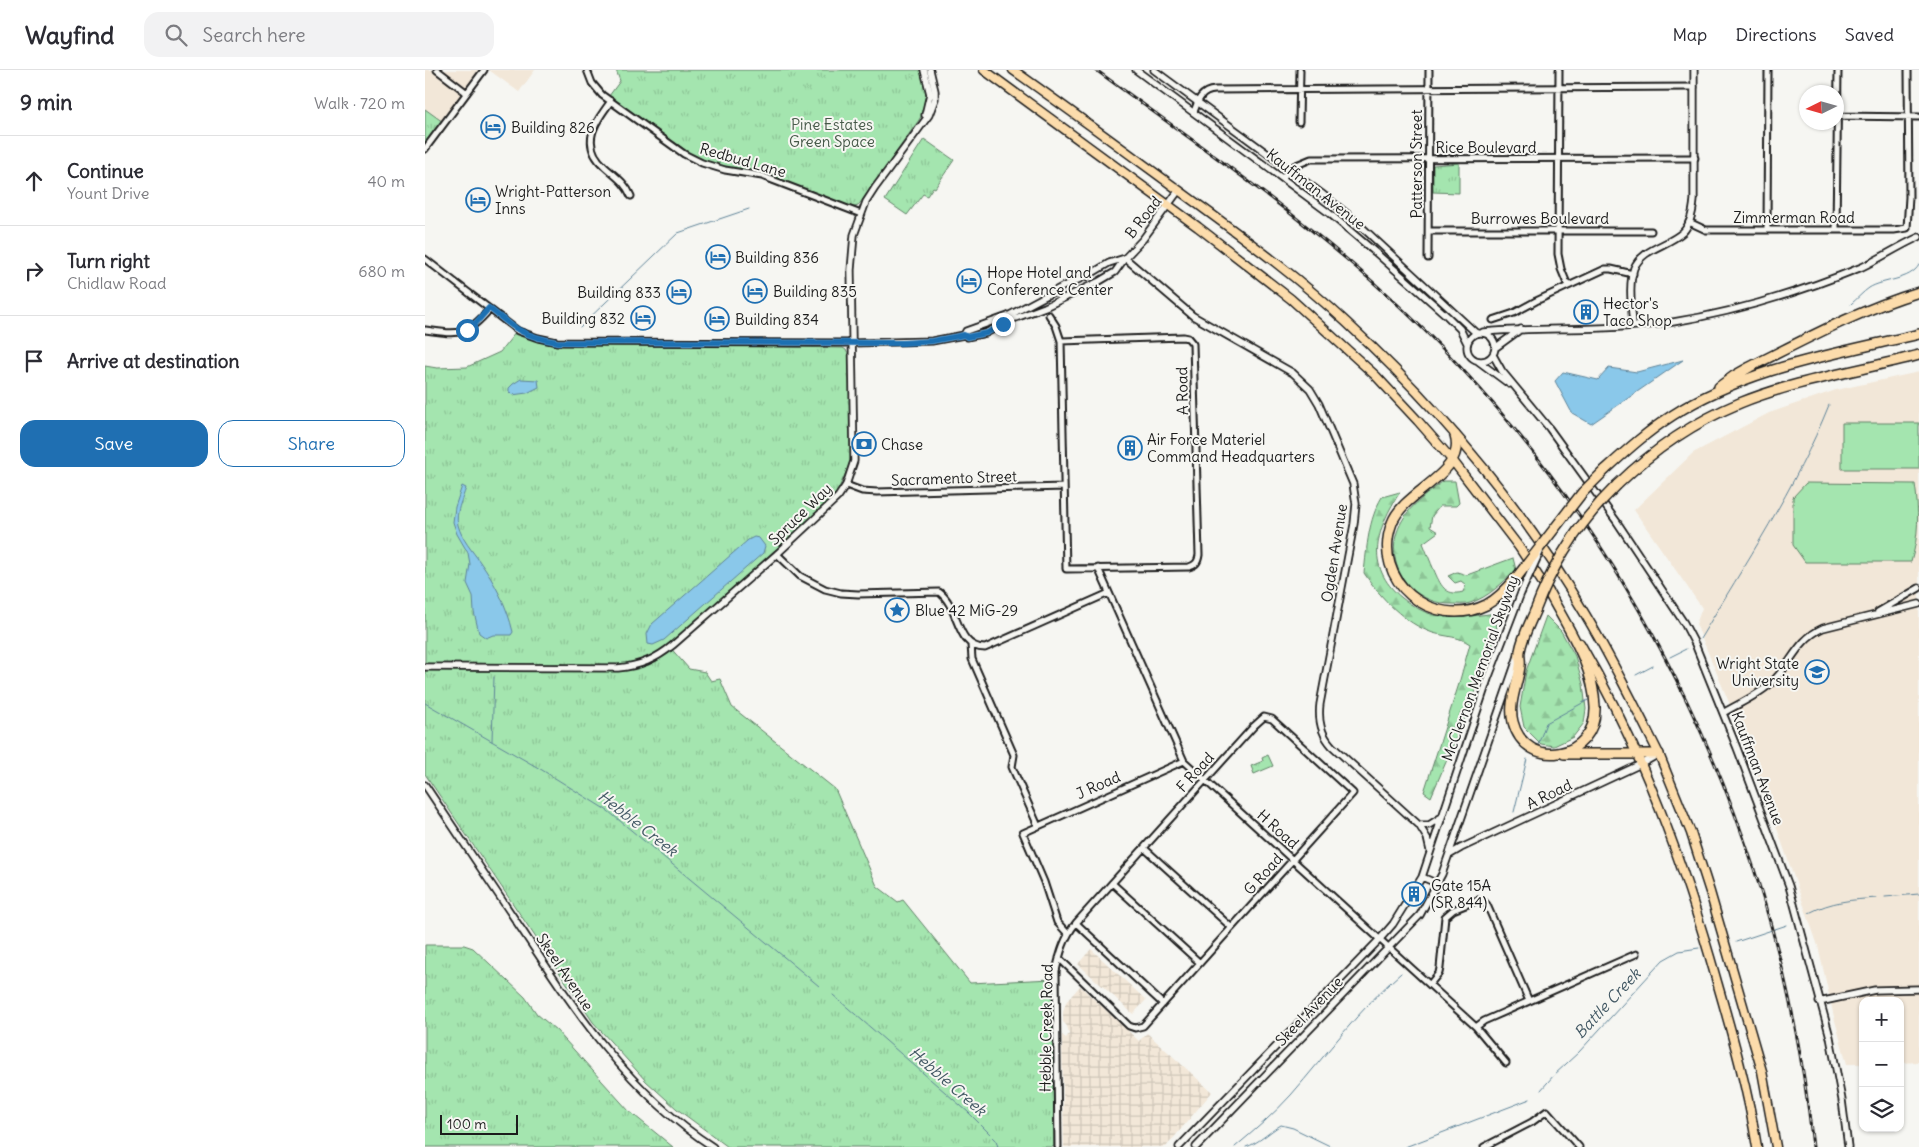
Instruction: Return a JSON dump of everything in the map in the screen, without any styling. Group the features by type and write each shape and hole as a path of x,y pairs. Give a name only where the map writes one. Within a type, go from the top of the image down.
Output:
{"highway":[{"path":"1707,396 1734,376 1850,317 1883,303 1919,292"},
{"name":"McClernon Memorial Skyway","path":"1547,540 1582,493 1638,440 1674,415 1707,396 1762,374 1919,334"},
{"path":"1659,754 1554,754 1533,749 1524,742 1515,729 1511,709 1521,665 1520,650 1548,580 1564,550 1584,522 1617,485 1672,440 1716,414 1739,403 1797,385 1919,355"},
{"path":"1455,435 1457,449 1453,462 1403,505 1391,525 1388,539 1388,557 1393,572 1402,587 1418,601 1437,609 1458,612 1476,609 1493,601 1507,589 1547,540"},
{"path":"1548,591 1582,655 1591,682 1595,706 1592,728 1584,740 1573,749 1554,754"}],"main road":[{"path":"983,70 1274,285 1338,340 1401,402 1453,462 1519,547 1594,667 1637,754 1676,848 1739,1058 1757,1147"},
{"path":"1013,70 1179,190 1289,274 1345,321 1386,360 1455,435 1503,494 1562,577 1585,613 1623,682 1659,754 1691,833 1762,1071 1776,1147"}],"street":[{"path":"437,70 467,93"},
{"path":"425,149 484,70"},
{"name":"Redbud Lane","path":"587,70 597,90 683,154 702,163 725,170 762,176 861,214"},
{"name":"Spruce Way","path":"922,124 931,94 924,70"},
{"name":"Spruce Way","path":"425,667 618,668 642,664 659,657 777,554 838,497 846,485 854,461 851,255 854,235 861,214 875,188 929,115 935,99 930,70"},
{"name":"Kauffman Avenue","path":"1136,70 1283,177 1329,213 1460,329 1467,343"},
{"name":"Kauffman Avenue","path":"1154,70 1351,217 1476,333"},
{"path":"1299,122 1300,70"},
{"name":"Patterson Street","path":"1428,258 1429,70"},
{"path":"1559,70 1559,263 1568,286"},
{"path":"1633,326 1631,281 1639,260 1653,249 1683,232 1692,215 1695,158 1695,70"},
{"path":"1767,230 1768,70"},
{"path":"1838,70 1838,85"},
{"path":"1908,70 1909,116"},
{"path":"1194,112 1197,102 1203,94 1212,90 1695,87"},
{"path":"611,101 595,123 592,143 595,154 600,162 626,185 631,196"},
{"path":"1844,116 1919,117"},
{"name":"Zimmerman Road","path":"1689,222 1706,230 1905,230 1909,226 1909,116"},
{"path":"1837,230 1838,130"},
{"name":"Rice Boulevard","path":"1283,177 1300,163 1311,159 1695,158"},
{"name":"B Road","path":"964,335 967,337 987,333 1013,319 1045,307 1098,282 1115,272 1125,258 1138,246 1179,190"},
{"name":"Burrowes Boulevard","path":"1429,231 1558,229 1651,231"},
{"path":"1483,332 1493,338 1495,348 1493,355 1484,361 1472,358 1468,353 1467,343 1476,333 1483,332 1521,329 1633,326 1701,317 1755,303 1862,266 1919,237"},
{"path":"425,259 518,330 538,338 557,342 853,343 932,341 964,335 966,331 1008,316 1070,283 1075,278 1125,258"},
{"name":"Ogden Avenue","path":"1125,258 1193,316 1293,373 1310,389 1319,404 1353,484 1356,504 1354,524 1320,704 1320,725 1327,741 1419,825"},
{"path":"1493,320 1513,313 1605,270 1611,269 1633,274"},
{"path":"1041,298 1060,338 1066,569 1099,568"},
{"path":"425,330 448,333 463,332 474,325 489,308"},
{"path":"1495,348 1521,329"},
{"name":"A Road","path":"1060,338 1183,337 1191,340 1194,348 1198,560 1189,567 1099,568"},
{"name":"Kauffman Avenue","path":"1493,355 1502,371 1549,428 1617,522 1684,623 1699,653 1789,886 1837,1073 1848,1147"},
{"name":"Kauffman Avenue","path":"1478,360 1517,390"},
{"name":"Sacramento Street","path":"846,485 862,491 877,492 1064,487"},
{"name":"McClernon Memorial Skyway","path":"1405,906 1421,880 1488,679 1521,593 1547,540"},
{"path":"777,554 800,576 825,589 841,593 858,594 939,592 948,600 966,640 971,646 972,659 1014,755 1012,767 1038,826"},
{"name":"H Road","path":"1099,568 1184,760 1476,1027 1506,1063"},
{"path":"1862,618 1881,610 1919,588"},
{"path":"971,646 985,648 1109,593"},
{"path":"1723,713 1771,684 1804,639 1813,632 1919,604"},
{"path":"1421,880 1436,887 1449,855 1520,650"},
{"name":"F Road","path":"1068,934 1260,719 1268,717 1273,719 1353,793"},
{"name":"A Road","path":"1449,855 1659,754"},
{"name":"J Road","path":"1068,934 1057,922 1044,882 1023,832 1184,760"},
{"name":"Skeel Avenue","path":"425,786 596,1038 643,1089 675,1118 713,1147"},
{"name":"G Road","path":"1059,958 1129,1026 1135,1028 1143,1026 1353,793"},
{"path":"1430,851 1427,838 1419,825 1429,824 1441,818"},
{"path":"1144,848 1231,927"},
{"path":"1112,883 1200,962"},
{"name":"Skeel Avenue","path":"1196,1147 1420,915 1436,887"},
{"path":"1430,984 1439,973 1445,917 1453,910 1478,900 1487,905 1529,1001"},
{"name":"Skeel Avenue","path":"1179,1147 1380,939 1405,906"},
{"path":"1076,923 1163,1004"},
{"name":"Hebble Creek Road","path":"1058,1147 1056,971 1068,934"},
{"path":"1476,1027 1484,1021 1636,954"},
{"path":"1819,1002 1866,991 1919,989"},
{"path":"1484,1147 1547,1112 1579,1147"}],"shaded area":[{"path":"425,70 479,70 443,122 425,109"},
{"path":"489,70 535,70 519,92"},
{"name":"Wright State University","path":"1919,372 1919,1062 1904,1063 1904,997 1859,997 1859,1064 1847,1064 1818,946 1766,797 1696,624 1702,608 1634,510 1693,453 1769,413 1836,390"},
{"path":"1091,949 1146,1000 1133,1014 1078,964"},
{"path":"1080,986 1139,1041 1147,1033 1212,1092 1166,1147 1064,1147 1062,1035 1066,1038 1069,1034 1067,1026 1063,1022 1063,1012 1066,1002"}],"green space":[{"name":"Pine Estates Green Space","path":"616,70 921,70 926,89 926,101 919,120 858,206 851,208 765,173 729,168 694,156 609,96 620,81"},
{"path":"425,109 443,122 425,145"},
{"path":"924,139 954,160 935,188 933,187 927,196 923,194 907,215 885,200"},
{"path":"1459,163 1459,193 1433,192 1433,165"},
{"path":"516,332 529,338 549,343 843,348 846,350 850,359 851,455 849,466 837,492 820,510 668,645 689,669 705,672 711,681 720,679 732,707 835,789 877,886 898,902 903,900 970,983 1052,979 1054,1147 728,1147 677,1109 646,1081 593,1022 425,774 425,366 437,368 467,367 500,352"},
{"path":"1842,423 1919,423 1919,469 1842,469"},
{"path":"1443,481 1455,481 1459,503 1456,506 1440,506 1432,516 1430,527 1438,532 1423,543 1436,575 1444,588 1452,593 1463,592 1466,585 1461,581 1455,583 1448,576 1457,572 1467,575 1513,558 1516,570 1489,593 1468,604 1436,602 1422,596 1411,588 1402,577 1396,564 1394,550 1396,536 1402,521 1415,504"},
{"path":"1806,483 1915,484 1917,504 1916,543 1911,562 1805,562 1793,545 1793,497"},
{"path":"1400,492 1385,519 1378,546 1378,560 1382,573 1390,586 1409,603 1431,614 1473,616 1496,613 1497,634 1470,706 1431,797 1424,792 1470,644 1457,638 1433,633 1412,623 1394,609 1364,573 1369,534 1377,506 1382,497"},
{"path":"1546,616 1561,631 1575,656 1583,684 1586,709 1584,723 1573,737 1554,746 1541,744 1524,727 1520,707 1526,671"},
{"path":"1268,755 1273,766 1254,774 1251,766 1263,761 1262,758"},
{"path":"425,945 464,945 473,948 525,997 537,1014 556,1030 629,1111 673,1147 425,1147"}],"water":[{"path":"1683,360 1591,424 1572,413 1555,381 1563,372 1598,380 1609,368 1637,372"},
{"path":"521,379 538,380 539,387 527,393 512,395 509,392 509,388"},
{"path":"462,486 466,488 459,506 458,525 467,545 491,578 500,595 513,632 511,635 493,635 486,638 479,633 474,612 473,596 467,583 470,564 468,553 457,534 453,522 455,507"},
{"path":"754,537 759,538 765,546 763,553 664,640 653,645 648,644 647,634 652,624 748,540"}],"waterway":[{"path":"580,327 678,233 749,209"},
{"path":"1851,304 1869,288 1903,277 1915,270 1919,265"},
{"path":"1700,639 1786,495 1816,436 1829,405"},
{"path":"1670,657 1686,649"},
{"path":"1636,675 1653,666"},
{"path":"492,741 494,677"},
{"path":"1538,745 1546,723 1588,700"},
{"name":"Hebble Creek","path":"425,703 542,770 608,811 819,986"},
{"path":"1514,812 1527,759"},
{"name":"Battle Creek","path":"1885,897 1919,894"},
{"name":"Battle Creek","path":"1809,913 1850,900 1877,898"},
{"name":"Battle Creek","path":"1736,942 1787,925"},
{"name":"Battle Creek","path":"1541,1090 1579,1052 1663,960 1679,951 1699,948"},
{"path":"1235,1147 1284,1102 1371,1001 1401,973"},
{"name":"Hebble Creek","path":"833,995 968,1112 996,1140 998,1147"},
{"name":"Battle Creek","path":"1405,1147 1530,1099"},
{"name":"Battle Creek","path":"1246,1147 1260,1140 1281,1125 1293,1128 1332,1147"}],"railway":[{"path":"1096,70 1279,204 1384,292 1471,378 1548,472 1617,573 1677,680 1726,792 1766,908 1795,1026 1813,1147"}],"place":[{"name":"Building 826","path":"493,127"},
{"name":"Wright-Patterson Inns","path":"478,200"},
{"name":"Building 836","path":"718,257"},
{"name":"Hope Hotel and Conference Center","path":"969,281"},
{"name":"Building 835","path":"755,291"},
{"name":"Building 833","path":"679,292"},
{"name":"Hector's Taco Shop","path":"1586,312"},
{"name":"Building 832","path":"643,318"},
{"name":"Building 834","path":"717,319"},
{"name":"Chase","path":"864,444"},
{"name":"Air Force Materiel Command Headquarters","path":"1130,448"},
{"name":"Blue 42 MiG-29","path":"897,610"},
{"name":"Wright State University","path":"1817,672"},
{"name":"Gate 15A (SR 844)","path":"1414,894"}],"route":[{"path":"467,330 489,308 518,330 538,338 557,342 791,344 917,342 987,333 1003,324"}]}
